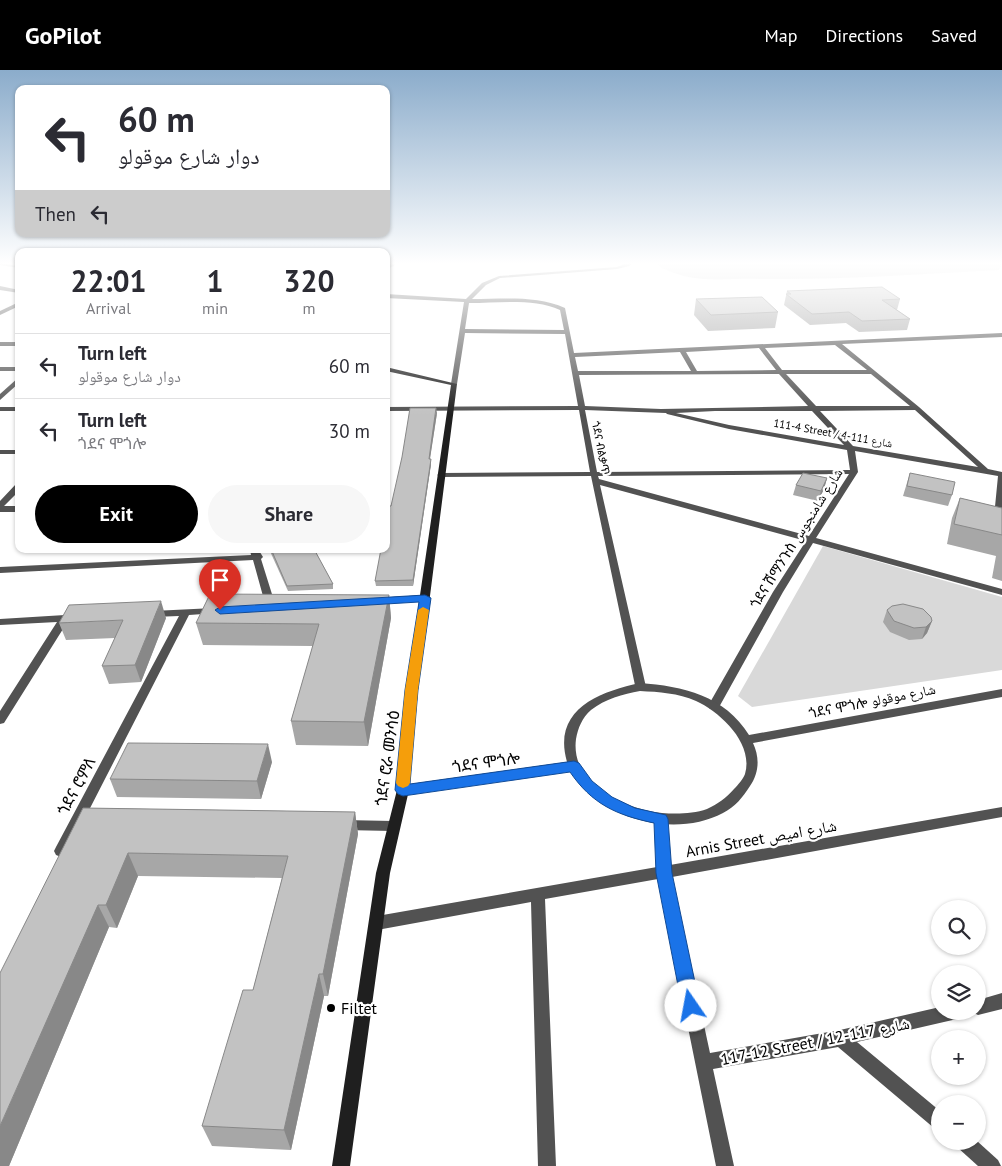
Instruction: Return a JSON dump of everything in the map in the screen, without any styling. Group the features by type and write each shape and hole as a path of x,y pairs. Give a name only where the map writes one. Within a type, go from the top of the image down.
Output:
{"main road":[{"path":"390,370 454,384"},
{"name":"ጎደና ሮራ መንሳዕ","path":"341,1166 378,923 383,873 403,790 412,690 454,384"}],"street":[{"path":"454,384 465,313"},
{"name":"ጎደና ብልቃጥ","path":"564,313 595,478 640,687"},
{"path":"462,331 567,332"},
{"path":"572,355 1002,335"},
{"path":"837,343 917,408 986,470"},
{"path":"0,344 15,344"},
{"path":"761,347 781,373 851,448"},
{"path":"682,350 695,372"},
{"path":"0,369 15,369"},
{"path":"576,373 874,372"},
{"path":"0,398 15,383"},
{"path":"390,409 583,408 661,411 715,408 917,408"},
{"path":"0,409 15,409"},
{"name":"111-4 Street / شارع 111-4","path":"661,411 729,427 1002,474"},
{"name":"ጎደና ሽማንጉስ شارع شامنجوس","path":"714,706 778,592 854,472 851,448"},
{"path":"0,452 15,452"},
{"path":"441,475 595,478 854,472"},
{"path":"1002,474 998,516 1002,522"},
{"path":"595,478 1002,592"},
{"path":"0,508 15,491"},
{"path":"0,508 15,509"},
{"path":"0,570 256,553 271,607"},
{"path":"367,601 425,598"},
{"path":"140,615 224,610"},
{"name":"ጎደና ሮምለ","path":"56,862 186,612"},
{"path":"0,622 83,617"},
{"path":"0,720 65,618"},
{"path":"640,687 666,688 691,694 714,706 734,723 747,740 751,754 751,774 739,794 719,810 692,818 661,819 632,813 607,801 587,785 574,766 569,747 571,728 581,712 597,699 617,691 640,687"},
{"name":"ጎደና ሞጎሎ شارع موقولو","path":"747,740 1002,693"},
{"name":"ጎደና ሞጎሎ","path":"403,790 574,766"},
{"name":"Arnis Street شارع اميص","path":"378,923 1002,812"},
{"path":"78,818 97,818"},
{"path":"661,819 664,873 725,1166"},
{"path":"334,824 393,826"},
{"path":"538,895 547,1166"},
{"path":"986,1005 1002,1001"},
{"name":"117-12 Street / شارع 117-12","path":"703,1063 840,1038 931,1017"},
{"path":"840,1038 931,1114"},
{"path":"973,1150 992,1166"}],"shaded area":[{"path":"823,546 1002,597 1002,670 752,707 738,696"}],"building":[{"path":"709,313 752,313 711,315"},
{"path":"851,313 901,313 910,319 862,321"},
{"path":"410,408 436,408 429,459 431,459 413,580 375,581 380,553 390,553 390,506 402,457"},
{"path":"803,473 827,478 821,491 796,485"},
{"path":"910,473 955,482 952,495 907,486"},
{"path":"960,498 1002,508 1002,535 954,524"},
{"path":"273,553 316,553 333,584 287,586"},
{"path":"210,594 389,595 364,722 291,721 319,624 196,623"},
{"path":"161,601 135,665 102,666 123,620 59,623 69,605"},
{"path":"903,604 923,609 931,617 932,621 926,627 914,628 894,621 887,610 892,606"},
{"path":"128,743 268,744 257,781 110,779"},
{"path":"83,808 355,812 323,974 319,974 284,1130 202,1126 243,990 253,990 288,856 128,853 106,905 98,905 0,1126 0,973"}],"slow traffic":[{"path":"403,783 412,690 423,610"}],"place":[{"name":"Filtet","path":"331,1008"}],"route":[{"path":"220,610 425,598 412,690 403,790 574,766 587,785 607,801 632,813 661,819 664,873 691,1006"}]}
